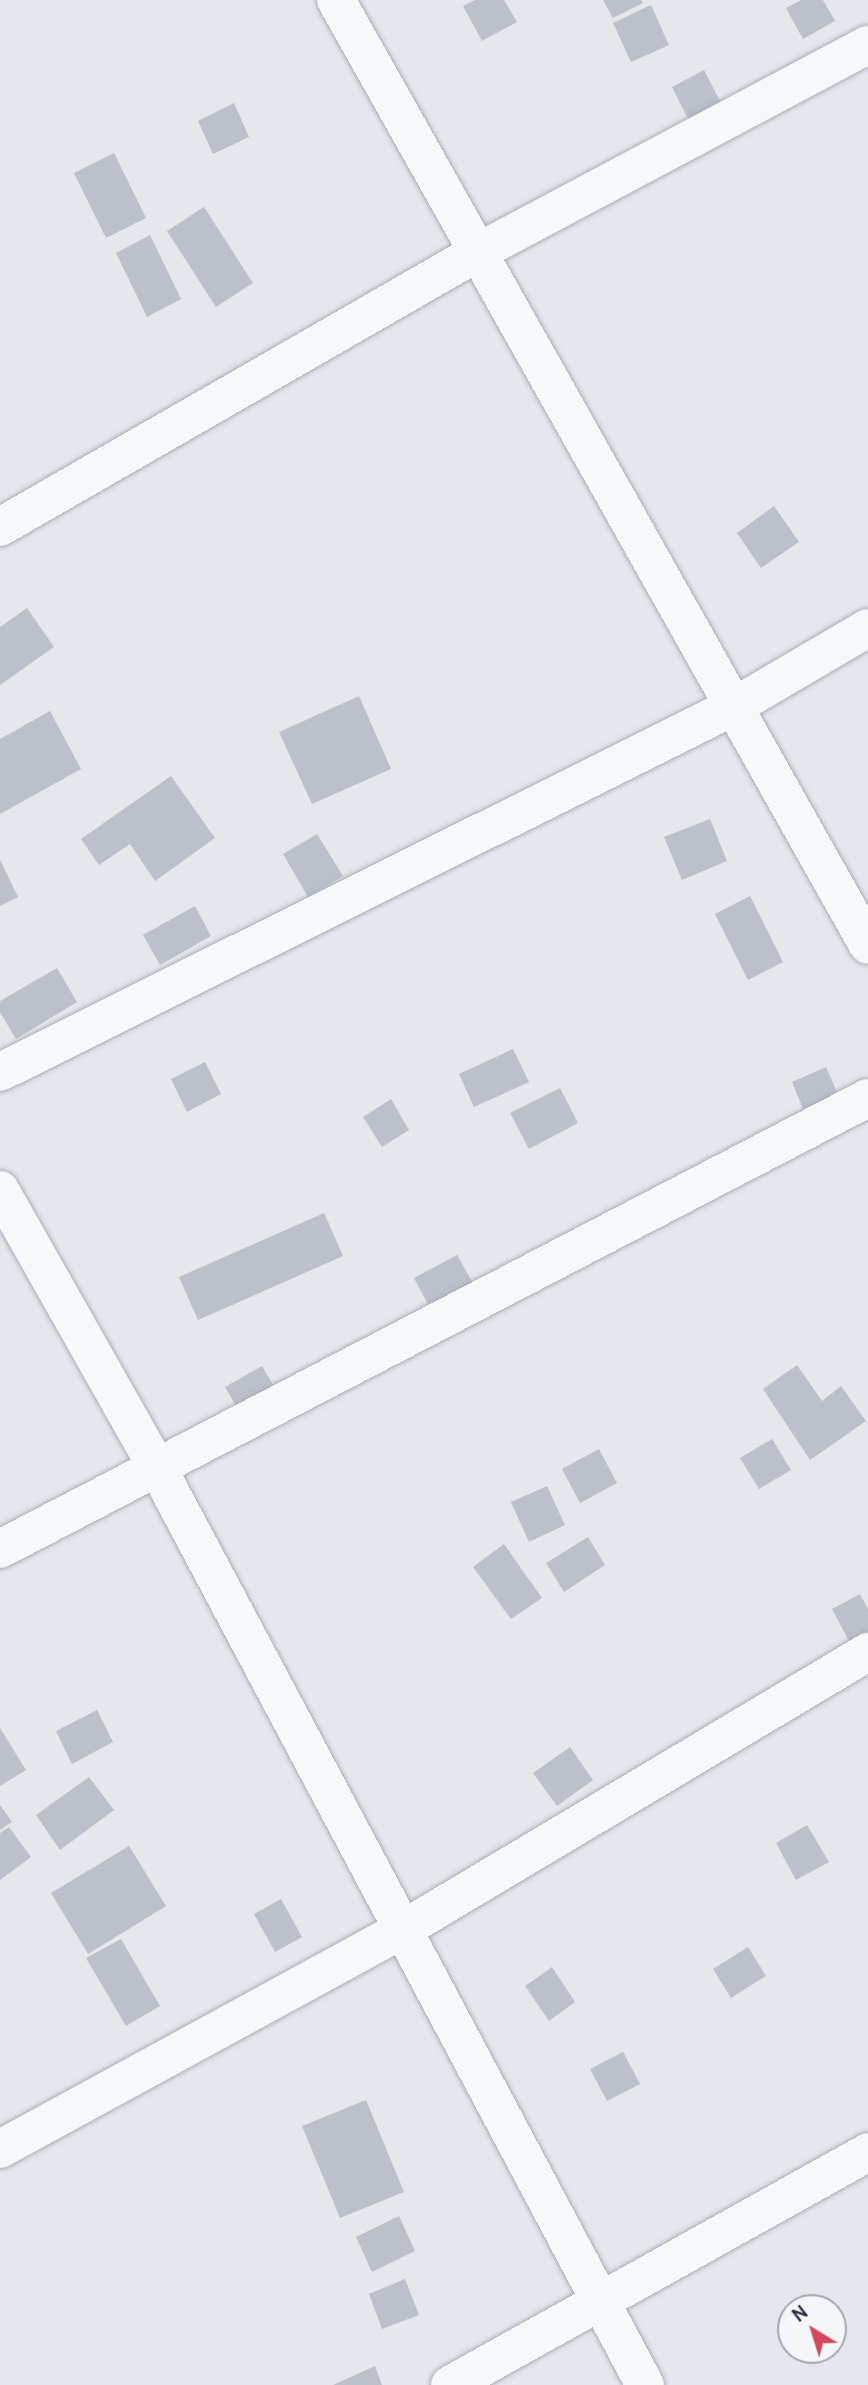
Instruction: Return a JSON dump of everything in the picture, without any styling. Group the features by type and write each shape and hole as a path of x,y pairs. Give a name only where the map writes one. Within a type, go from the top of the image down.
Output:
{"street":[{"path":"335,0 480,251 868,945"},
{"path":"0,527 480,251 868,45"},
{"path":"0,1072 735,706 868,628"},
{"path":"0,1549 868,1098"},
{"path":"0,1190 157,1467 645,2385"},
{"path":"0,2149 402,1930 868,1652"},
{"path":"450,2385 599,2299 868,2152"}],"building":[{"path":"475,0 504,0 517,22 482,41 463,6"},
{"path":"603,0 641,0 643,3 613,18"},
{"path":"801,0 823,0 835,21 803,39 786,8"},
{"path":"651,5 669,45 631,62 613,23"},
{"path":"704,70 722,105 689,121 672,87"},
{"path":"234,103 249,137 213,154 198,121"},
{"path":"114,153 146,218 106,238 74,173"},
{"path":"204,207 253,283 216,307 167,231"},
{"path":"150,235 181,299 147,317 116,253"},
{"path":"774,506 799,542 761,568 737,533"},
{"path":"27,608 54,647 0,685 0,627"},
{"path":"359,696 391,769 312,804 279,732"},
{"path":"50,711 81,769 0,814 0,739"},
{"path":"171,776 215,838 155,881 130,844 99,865 81,839"},
{"path":"710,819 727,861 682,880 664,837"},
{"path":"317,834 343,876 308,897 283,854"},
{"path":"0,860 18,897 0,906"},
{"path":"750,896 783,962 748,980 715,914"},
{"path":"195,906 211,936 160,965 143,935"},
{"path":"57,968 77,1002 16,1039 0,1012 0,1001"},
{"path":"513,1049 529,1082 474,1107 459,1074"},
{"path":"205,1062 221,1094 187,1112 171,1079"},
{"path":"826,1067 843,1106 808,1121 792,1082"},
{"path":"560,1088 578,1123 529,1149 510,1113"},
{"path":"391,1099 409,1130 382,1147 363,1117"},
{"path":"324,1213 343,1256 198,1320 179,1277"},
{"path":"457,1255 482,1299 438,1323 414,1278"},
{"path":"797,1365 822,1401 841,1386 866,1421 810,1460 763,1389"},
{"path":"262,1366 283,1402 246,1423 225,1387"},
{"path":"772,1439 791,1470 759,1489 740,1458"},
{"path":"599,1449 617,1483 580,1503 562,1469"},
{"path":"547,1486 565,1525 529,1542 511,1502"},
{"path":"588,1537 605,1565 564,1592 546,1563"},
{"path":"504,1544 542,1598 511,1619 473,1567"},
{"path":"860,1594 868,1609 868,1631 849,1641 832,1609"},
{"path":"97,1710 113,1742 72,1764 56,1731"},
{"path":"0,1728 26,1770 0,1786"},
{"path":"570,1747 593,1780 557,1806 533,1773"},
{"path":"89,1777 114,1810 60,1850 36,1815"},
{"path":"0,1805 12,1822 0,1830"},
{"path":"807,1825 829,1862 796,1880 776,1843"},
{"path":"9,1827 31,1857 0,1880 0,1833"},
{"path":"129,1846 166,1906 88,1954 51,1893"},
{"path":"281,1899 302,1937 275,1952 254,1914"},
{"path":"121,1939 160,2006 126,2026 86,1958"},
{"path":"748,1947 766,1976 731,1998 713,1969"},
{"path":"552,1967 575,2002 549,2021 525,1986"},
{"path":"623,2052 640,2084 607,2101 590,2069"},
{"path":"366,2100 404,2192 340,2218 302,2126"},
{"path":"399,2216 415,2251 372,2272 356,2237"},
{"path":"405,2279 419,2315 382,2329 369,2294"},
{"path":"375,2366 382,2385 333,2385"}]}
